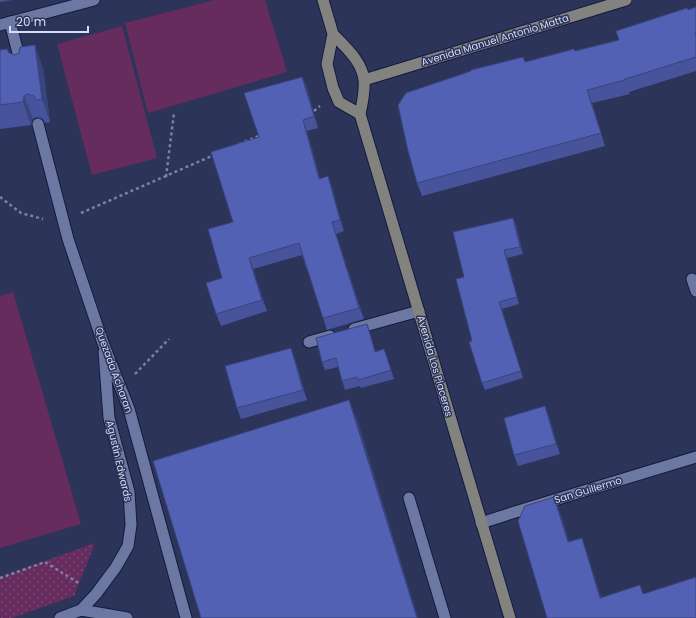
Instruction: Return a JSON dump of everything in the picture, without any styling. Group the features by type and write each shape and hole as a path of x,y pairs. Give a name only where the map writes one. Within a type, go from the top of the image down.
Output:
{"main road":[{"name":"Avenida Los Placeres","path":"323,0 333,34 352,54 359,66 364,80 360,114 510,618"},
{"name":"Avenida Manuel Antonio Matta","path":"364,80 626,0"},
{"name":"Avenida Los Placeres","path":"333,34 327,64 332,88 339,102 360,114"}],"street":[{"path":"22,71 5,23 94,0"},
{"name":"Quezada Acharan","path":"38,124 68,239 103,343 129,409 186,618"},
{"path":"692,279 696,291"},
{"path":"309,342 419,311"},
{"name":"Agustín Edwards","path":"60,618 81,610 96,594 116,567 128,546 131,525 128,492 108,418 103,343"},
{"name":"San Guillermo","path":"481,523 696,458"},
{"path":"409,498 445,618"},
{"path":"81,610 126,618"}],"path":[{"path":"166,177 174,113"},
{"path":"236,146 259,136"},
{"path":"0,197 21,213 41,220 62,218 86,212 214,155"},
{"path":"121,389 169,339"},
{"path":"0,578 45,562 96,594"}],"shaded area":[{"path":"215,0 265,0 287,72 148,113 125,23"},
{"path":"122,26 157,158 92,175 57,44"},
{"path":"13,292 81,524 0,548 0,296"},
{"path":"95,543 74,596 12,618 0,618 0,577"}],"building":[{"path":"696,7 696,57 625,80 587,90 601,133 417,183 398,105 406,93 471,70 523,57 525,62 574,49 575,51 619,40 616,31 687,8 688,10"},
{"path":"35,45 42,99 37,100 34,96 28,94 24,96 23,102 0,105 0,50 7,49 9,53 15,55 19,53 20,47"},
{"path":"302,77 314,116 303,120 319,179 328,176 340,220 332,222 359,308 323,318 299,243 249,258 262,300 216,314 206,283 222,278 208,229 233,222 211,152 259,137 244,93"},
{"path":"513,218 520,247 504,250 517,297 499,302 521,371 482,383 469,342 472,341 456,279 464,277 453,232"},
{"path":"367,324 375,352 384,349 391,370 358,380 357,377 342,381 336,358 322,362 316,338"},
{"path":"291,348 303,390 237,408 225,366"},
{"path":"349,400 417,618 201,618 153,461"},
{"path":"545,406 556,444 514,455 504,418"},
{"path":"554,497 568,542 582,538 600,598 640,585 643,594 696,577 696,618 547,618 518,521 525,506"}]}
